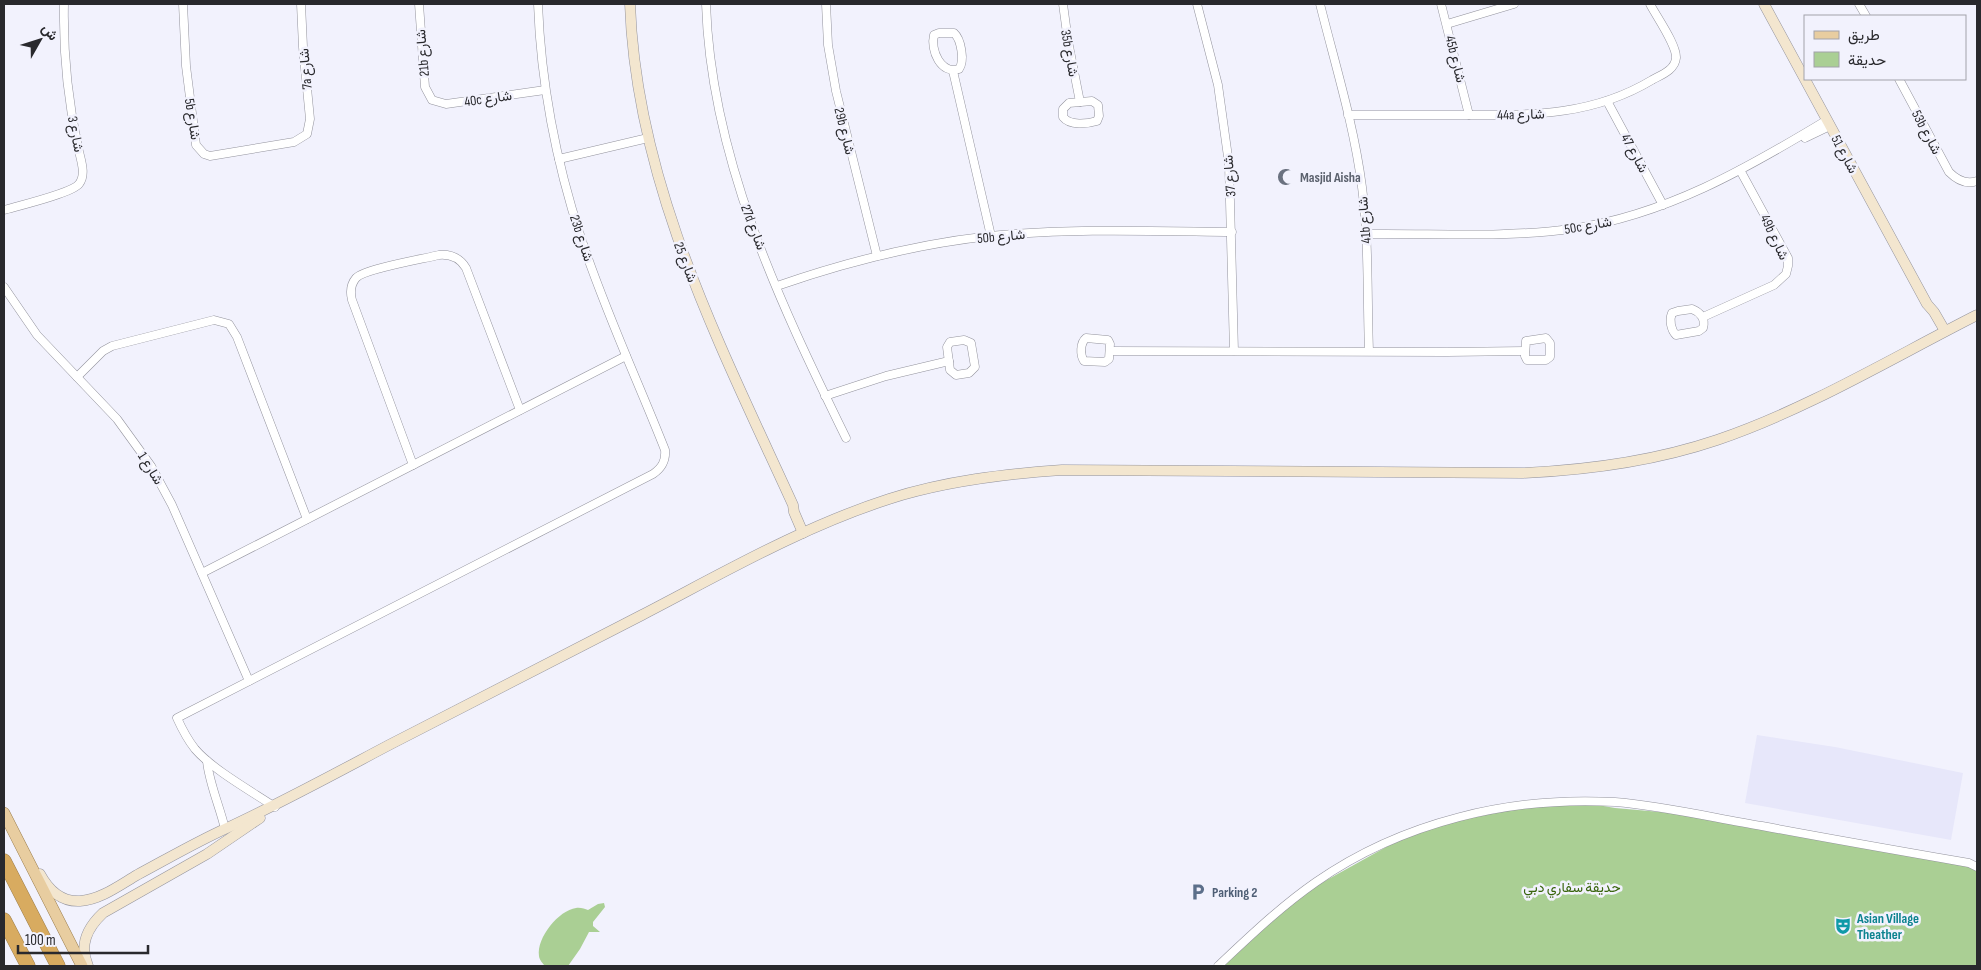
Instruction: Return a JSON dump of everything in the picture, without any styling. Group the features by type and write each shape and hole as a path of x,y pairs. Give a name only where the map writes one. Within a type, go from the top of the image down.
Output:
{"highway":[{"path":"4,861 58,966"},
{"path":"4,920 28,966"}],"main road":[{"path":"4,813 82,966"}],"street":[{"name":"شارع 3","path":"4,210 74,188 82,178 83,172 75,134 66,71 64,4"},
{"name":"5b شارع","path":"183,4 188,93 196,144 199,150 210,156 217,156 294,142 306,134"},
{"name":"7a شارع","path":"301,4 310,119 306,134"},
{"name":"21b شارع","path":"419,4 425,86 432,100"},
{"name":"23b شارع","path":"249,681 653,474 662,467 665,450 581,239 559,159 545,90 538,4"},
{"name":"شارع 25","path":"630,4 634,62 648,138 667,206 691,274 793,505 793,510 806,531"},
{"name":"27d شارع","path":"706,4 710,64 716,105 726,146 748,213 777,286 825,396 846,438"},
{"name":"29b شارع","path":"826,4 828,45 836,91 877,256"},
{"name":"35b شارع","path":"1063,4 1069,48 1080,102"},
{"name":"شارع 37","path":"1197,4 1218,85 1229,164 1234,351"},
{"name":"41b شارع","path":"1320,4 1348,115 1359,168 1366,234 1368,351"},
{"name":"45b شارع","path":"1441,4 1469,115"},
{"path":"1447,24 1514,4"},
{"name":"44a شارع","path":"1348,115 1538,115 1562,112 1607,101 1647,84 1673,66 1676,56 1672,44 1650,4"},
{"name":"شارع 51","path":"1764,4 1804,78"},
{"path":"1859,4 1865,15"},
{"path":"954,33 958,37 962,64 959,69 953,70 942,66 938,62 933,41 936,34 954,33"},
{"path":"953,70 991,236"},
{"name":"شارع 51","path":"1805,80 1927,304 1929,315 1942,332"},
{"name":"53b شارع","path":"1900,80 1949,172 1967,183 1977,181"},
{"name":"40c شارع","path":"432,100 446,104 545,90"},
{"name":"شارع 47","path":"1607,101 1663,205"},
{"path":"1080,102 1097,102 1100,116 1097,121 1073,123 1065,120 1062,113 1065,105 1080,102"},
{"name":"50c شارع","path":"1366,234 1547,232 1618,220 1663,205 1740,170 1828,123"},
{"path":"559,159 648,138"},
{"name":"49b شارع","path":"1702,317 1774,285 1781,280 1788,266 1785,250 1740,170"},
{"name":"50b شارع","path":"777,286 810,274 877,256 953,241 991,236 1072,231 1232,232"},
{"path":"414,465 350,293 351,286 360,274 439,255 452,255 458,258 466,268 520,410"},
{"name":"شارع 1","path":"4,287 37,335 117,419 151,466 172,505 249,681"},
{"path":"1692,309 1702,317 1704,325 1702,330 1679,336 1673,332 1671,316 1675,311 1692,309"},
{"path":"21,847 33,861 51,890 60,896 81,901 106,892 806,531 891,499 976,479 1019,473 1106,470 1523,473 1579,469 1635,461 1717,440 1769,420 1977,315"},
{"path":"77,377 103,351 121,342 214,320 229,324 237,337 307,519"},
{"path":"964,340 971,343 975,364 972,372 953,374 948,361 947,347 950,342 964,340"},
{"path":"1110,351 1525,351"},
{"path":"202,573 626,356"},
{"path":"825,396 886,376 948,361"},
{"path":"249,681 177,718 185,735 195,749 207,760 274,807"},
{"path":"207,760 208,774 219,803 225,829"},
{"path":"1218,966 1291,901 1316,882 1352,860 1422,829 1480,812 1514,806 1582,801 1650,806 1973,863 1977,867"},
{"path":"88,966 83,946 86,933 93,922 103,913 207,854 274,807"}],"shaded area":[{"path":"1757,735 1835,747 1963,773 1951,840 1745,803"}],"green space":[{"name":"حديقة سفاري دبي","path":"1586,803 1615,808 1683,814 1977,866 1977,966 1224,966 1273,916 1316,886 1388,846 1417,833 1452,822 1520,808"},
{"path":"604,903 605,907 593,922 593,926 600,932 589,932 568,966 545,966 539,957 539,949 545,933 556,919 569,910 579,908 588,910"}],"place":[{"name":"Masjid Aisha","path":"1286,177"},
{"name":"Parking 2","path":"1198,892"},
{"name":"Asian Village Theather","path":"1843,926"}]}
